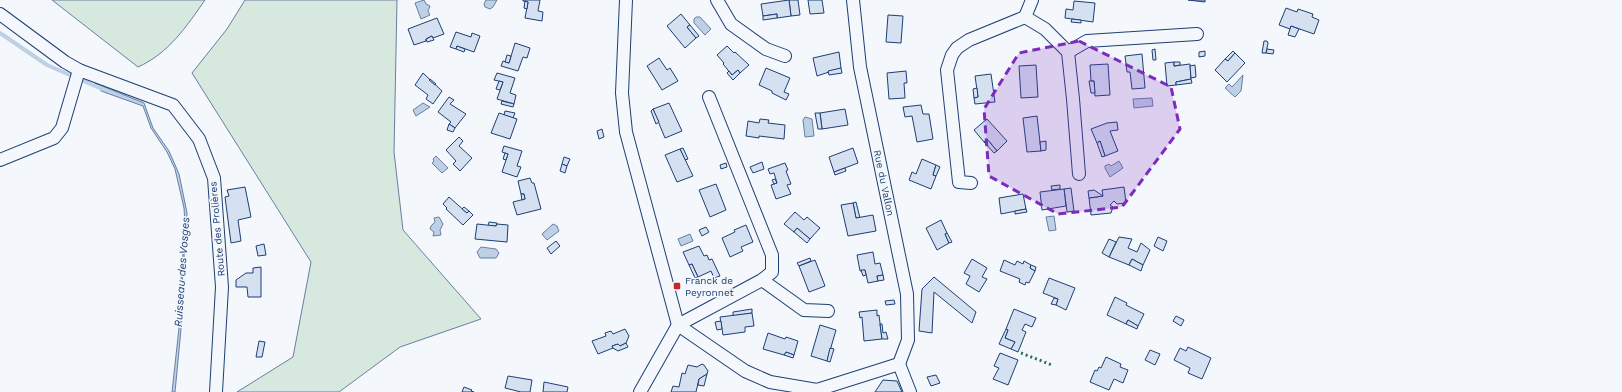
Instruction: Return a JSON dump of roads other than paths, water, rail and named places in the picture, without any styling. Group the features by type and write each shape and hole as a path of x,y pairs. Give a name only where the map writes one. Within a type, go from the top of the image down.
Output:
{"street":[{"path":"626,0 622,93 626,132 678,325 745,371 770,382 817,390 899,364 910,392"},
{"path":"717,0 730,24 766,49 785,56"},
{"name":"Rue du Vallon","path":"853,0 860,67 907,294 908,340 899,364"},
{"path":"971,183 959,182 947,70 948,64 957,48 969,40 1025,17 1032,0"},
{"name":"Route des Prolières","path":"0,14 65,62 79,70 172,105 199,139 214,178 222,287 216,392"},
{"path":"1025,17 1045,28 1068,52 1074,99 1079,174"},
{"path":"1068,52 1087,41 1197,34"},
{"path":"0,160 54,138 62,128 79,70"},
{"path":"640,392 678,325 762,280 772,272 772,255 709,97"},
{"path":"762,280 804,310 828,311"}],"water":[{"path":"424,0 426,4 430,6 428,11 430,15 421,19 415,3"},
{"path":"486,0 497,0 490,9 485,7 484,4"},
{"path":"696,17 700,17 711,29 705,35 694,23 694,19"},
{"path":"1243,75 1241,91 1235,97 1225,88 1229,84 1232,87"},
{"path":"95,83 144,103 153,128 169,151 179,174 187,213 181,301 181,329 175,392 172,392 179,328 178,321 185,224 184,208 175,169 167,152 151,128 143,106 101,91"},
{"path":"1152,98 1153,106 1134,108 1133,99"},
{"path":"423,103 430,107 416,116 413,110"},
{"path":"805,117 812,119 814,136 805,137 803,120"},
{"path":"436,156 448,168 442,173 432,163"},
{"path":"1119,161 1123,168 1110,177 1105,166 1109,164 1111,166"},
{"path":"1054,216 1056,230 1049,231 1046,217"},
{"path":"439,217 443,224 440,230 441,235 433,236 434,232 430,229 435,222 434,218"},
{"path":"553,224 557,226 559,231 547,240 542,234"},
{"path":"690,234 693,241 681,246 678,239"},
{"path":"481,247 496,249 499,253 496,258 480,258 477,252"}],"waterway":[{"name":"Ruisseau des Vosges","path":"0,33 47,65 102,89"}],"place":[{"name":"Franck de Peyronnet","path":"677,286"}]}
